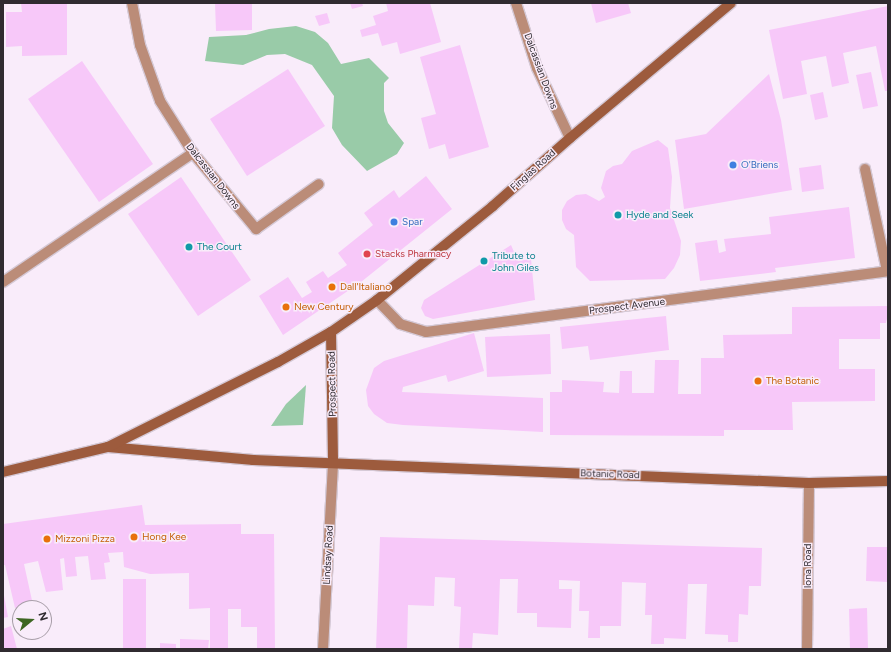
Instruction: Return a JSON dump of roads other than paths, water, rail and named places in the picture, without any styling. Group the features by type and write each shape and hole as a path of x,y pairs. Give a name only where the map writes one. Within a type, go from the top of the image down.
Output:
{"main road":[{"name":"Finglas Road","path":"332,332 377,300 493,206 570,138 731,3"},
{"name":"Prospect Road","path":"3,472 108,447 278,362 332,332 333,462 253,460 108,447"},
{"name":"Botanic Road","path":"333,462 809,482 888,481"}],"street":[{"name":"Dalcassian Downs","path":"132,3 140,45 160,101 193,153 256,229 319,184"},
{"name":"Dalcassian Downs","path":"516,3 537,68 570,138"},
{"path":"3,282 193,153"},
{"path":"866,169 888,271"},
{"name":"Prospect Avenue","path":"377,300 400,324 426,332 888,271"},
{"name":"Lindsay Road","path":"323,649 333,462"},
{"name":"Iona Road","path":"807,649 809,482"}],"place":[{"name":"O'Briens","path":"733,165"},
{"name":"Hyde and Seek","path":"618,215"},
{"name":"Spar","path":"394,222"},
{"name":"The Court","path":"189,247"},
{"name":"Stacks Pharmacy","path":"367,254"},
{"name":"Tribute to John Giles","path":"484,261"},
{"name":"Dall'Italiano","path":"332,287"},
{"name":"New Century","path":"286,307"},
{"name":"The Botanic","path":"758,381"},
{"name":"Hong Kee","path":"134,537"},
{"name":"Mizzoni Pizza","path":"47,539"}]}
